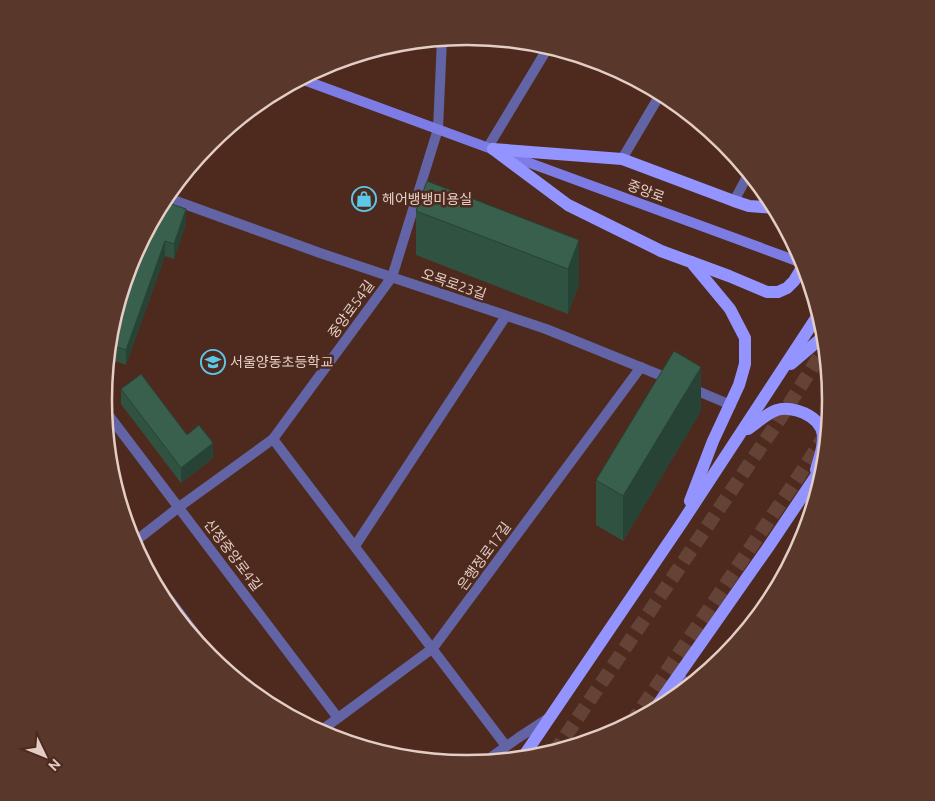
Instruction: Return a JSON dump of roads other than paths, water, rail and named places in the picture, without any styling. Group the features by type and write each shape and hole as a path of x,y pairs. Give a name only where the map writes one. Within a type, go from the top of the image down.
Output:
{"main road":[{"name":"중앙로","path":"309,82 794,259"},
{"path":"490,148 622,159 769,212"},
{"path":"490,148 568,205 660,251 767,292 778,292 787,288 794,281 798,270"},
{"path":"749,206 766,207"},
{"path":"681,524 713,442 739,385 745,364 745,338 730,309 691,262"},
{"path":"527,751 681,524 814,321"},
{"path":"781,372 818,341"},
{"path":"739,436 778,410 797,410 812,417 822,429"},
{"path":"662,698 769,546 813,480 816,471"}],"street":[{"name":"중앙로54길","path":"139,538 273,439 392,277 438,129 442,46"},
{"path":"490,148 545,54"},
{"path":"622,159 657,100"},
{"path":"734,201 746,180"},
{"name":"오목로23길","path":"174,200 546,329 731,404"},
{"path":"355,546 506,316"},
{"name":"은행정로17길","path":"326,727 433,648 640,367"},
{"name":"신정중앙로4길","path":"113,421 338,718"},
{"path":"273,439 506,746"},
{"path":"677,676 685,682"},
{"path":"494,755 550,718"}],"tunnel":[{"path":"560,744 779,420 820,355"},
{"path":"640,711 820,442"}],"place":[{"name":"헤어뱅뱅미용실","path":"364,199"},
{"name":"서울양동초등학교","path":"213,362"}]}
